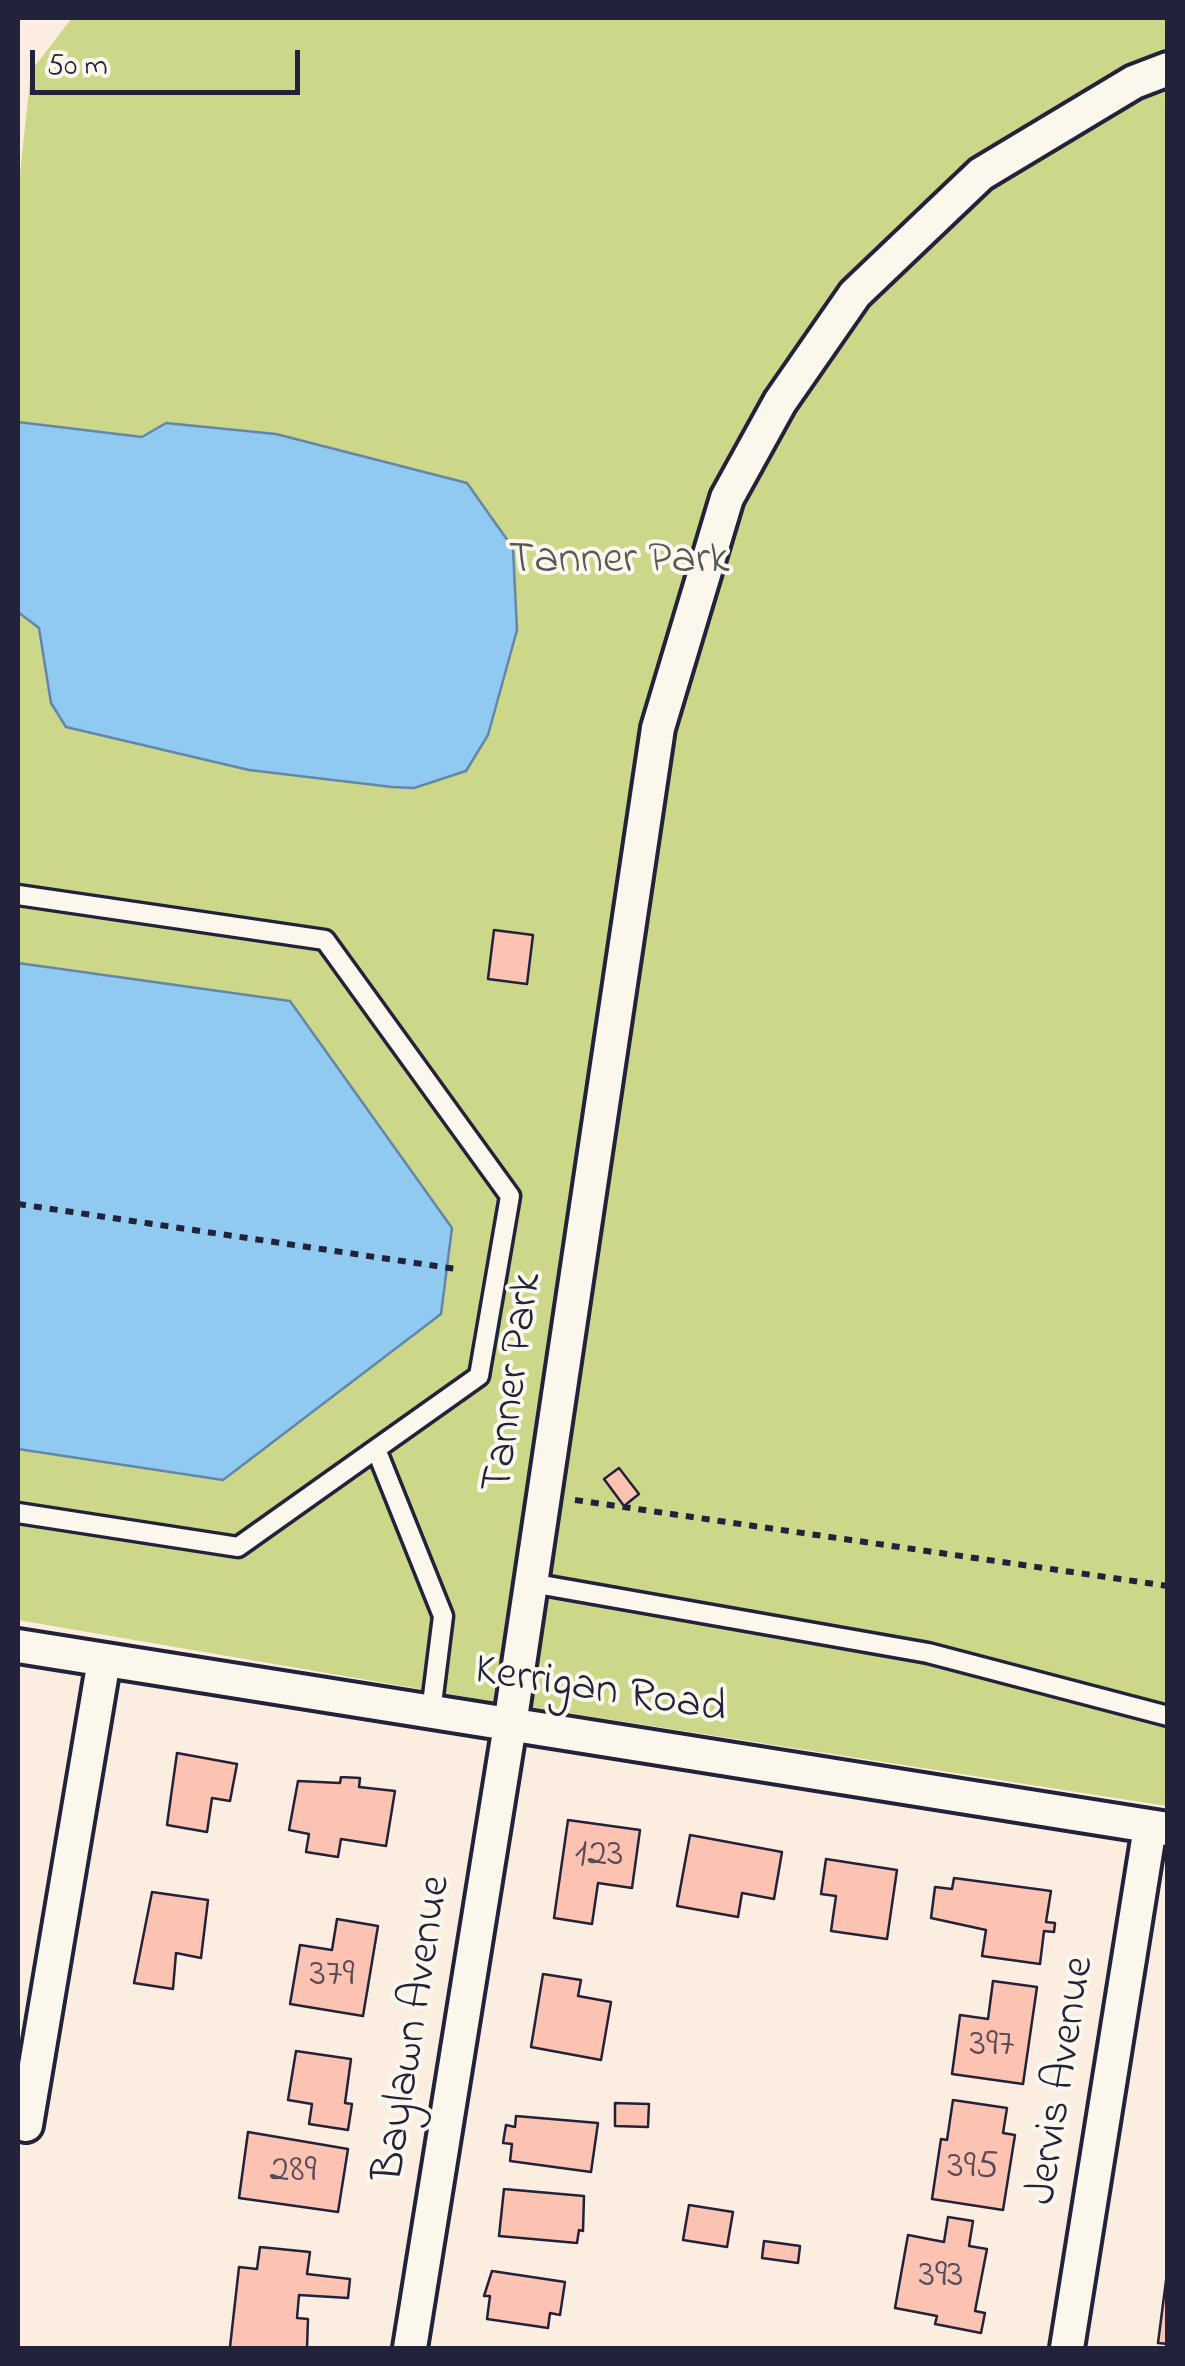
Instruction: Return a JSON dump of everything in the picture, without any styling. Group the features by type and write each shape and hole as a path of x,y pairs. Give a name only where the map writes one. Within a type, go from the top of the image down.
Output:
{"street":[{"name":"Tanner Park","path":"510,1725 658,728 727,498 780,402 855,294 980,174 1134,82 1168,69"},
{"name":"Kerrigan Road","path":"18,1646 1159,1828"},
{"path":"26,2125 104,1660"},
{"name":"Baylawn Avenue","path":"410,2348 510,1725"},
{"name":"Jervis Avenue","path":"1067,2348 1159,1828"}],"lane":[{"path":"18,895 325,940 510,1196 479,1376 238,1547 18,1513"},
{"path":"376,1449 443,1616 431,1712"},
{"path":"531,1584 928,1653 1075,1696 1168,1716"}],"path":[{"path":"18,1204 456,1269"},
{"path":"544,1496 1168,1586"}],"green space":[{"name":"Tanner Park","path":"72,18 1167,18 1167,1806 478,1699 18,1620 18,1450 223,1480 290,1001 18,963 18,192 31,71"}],"water":[{"path":"18,422 142,437 166,423 276,434 467,483 513,548 517,630 488,735 466,771 414,788 392,787 249,770 66,727 51,703 39,628 18,612"},
{"path":"18,963 290,1001 452,1228 441,1314 223,1480 18,1449"}],"building":[{"path":"494,930 533,935 527,984 488,979"},
{"path":"619,1468 639,1494 624,1506 604,1479"},
{"path":"177,1753 237,1764 230,1801 212,1798 207,1832 167,1825"},
{"path":"341,1777 360,1778 359,1787 395,1791 386,1846 341,1839 338,1857 306,1852 309,1834 289,1830 298,1781 340,1783"},
{"path":"568,1820 640,1830 632,1888 598,1883 592,1924 554,1918"},
{"path":"690,1835 782,1852 774,1899 742,1893 738,1917 677,1906"},
{"path":"826,1859 897,1870 887,1939 831,1931 836,1896 821,1894"},
{"path":"954,1878 1051,1891 1046,1922 1055,1923 1054,1932 1044,1931 1040,1964 982,1956 986,1930 931,1918 935,1887 952,1889"},
{"path":"152,1892 208,1900 201,1958 176,1953 173,1989 134,1983"},
{"path":"337,1919 378,1926 363,2016 290,2004 300,1945 332,1950"},
{"path":"543,1974 581,1980 578,1996 611,2002 601,2060 531,2047"},
{"path":"993,1981 1037,1987 1023,2084 952,2074 960,2015 988,2019"},
{"path":"296,2051 351,2059 345,2103 352,2104 348,2130 309,2124 312,2104 288,2100"},
{"path":"953,2100 1007,2108 1003,2133 1015,2135 1003,2210 932,2199 941,2139 947,2140"},
{"path":"615,2103 649,2104 648,2127 615,2126"},
{"path":"516,2116 598,2123 591,2172 510,2161 512,2144 503,2143 506,2125 515,2127"},
{"path":"248,2132 348,2149 338,2212 239,2198"},
{"path":"504,2189 584,2196 583,2231 579,2230 577,2243 499,2236"},
{"path":"689,2205 733,2212 727,2247 683,2240"},
{"path":"948,2217 973,2221 969,2246 987,2249 975,2311 985,2313 981,2333 935,2324 937,2316 895,2308 908,2235 944,2242"},
{"path":"764,2241 800,2246 798,2263 762,2258"},
{"path":"260,2247 310,2252 307,2274 350,2279 348,2298 299,2295 297,2318 308,2319 307,2348 230,2347 239,2267 257,2269"},
{"path":"492,2271 565,2282 560,2315 550,2313 548,2328 487,2319 490,2296 484,2296"},
{"path":"1168,2273 1168,2344 1158,2343"}]}
